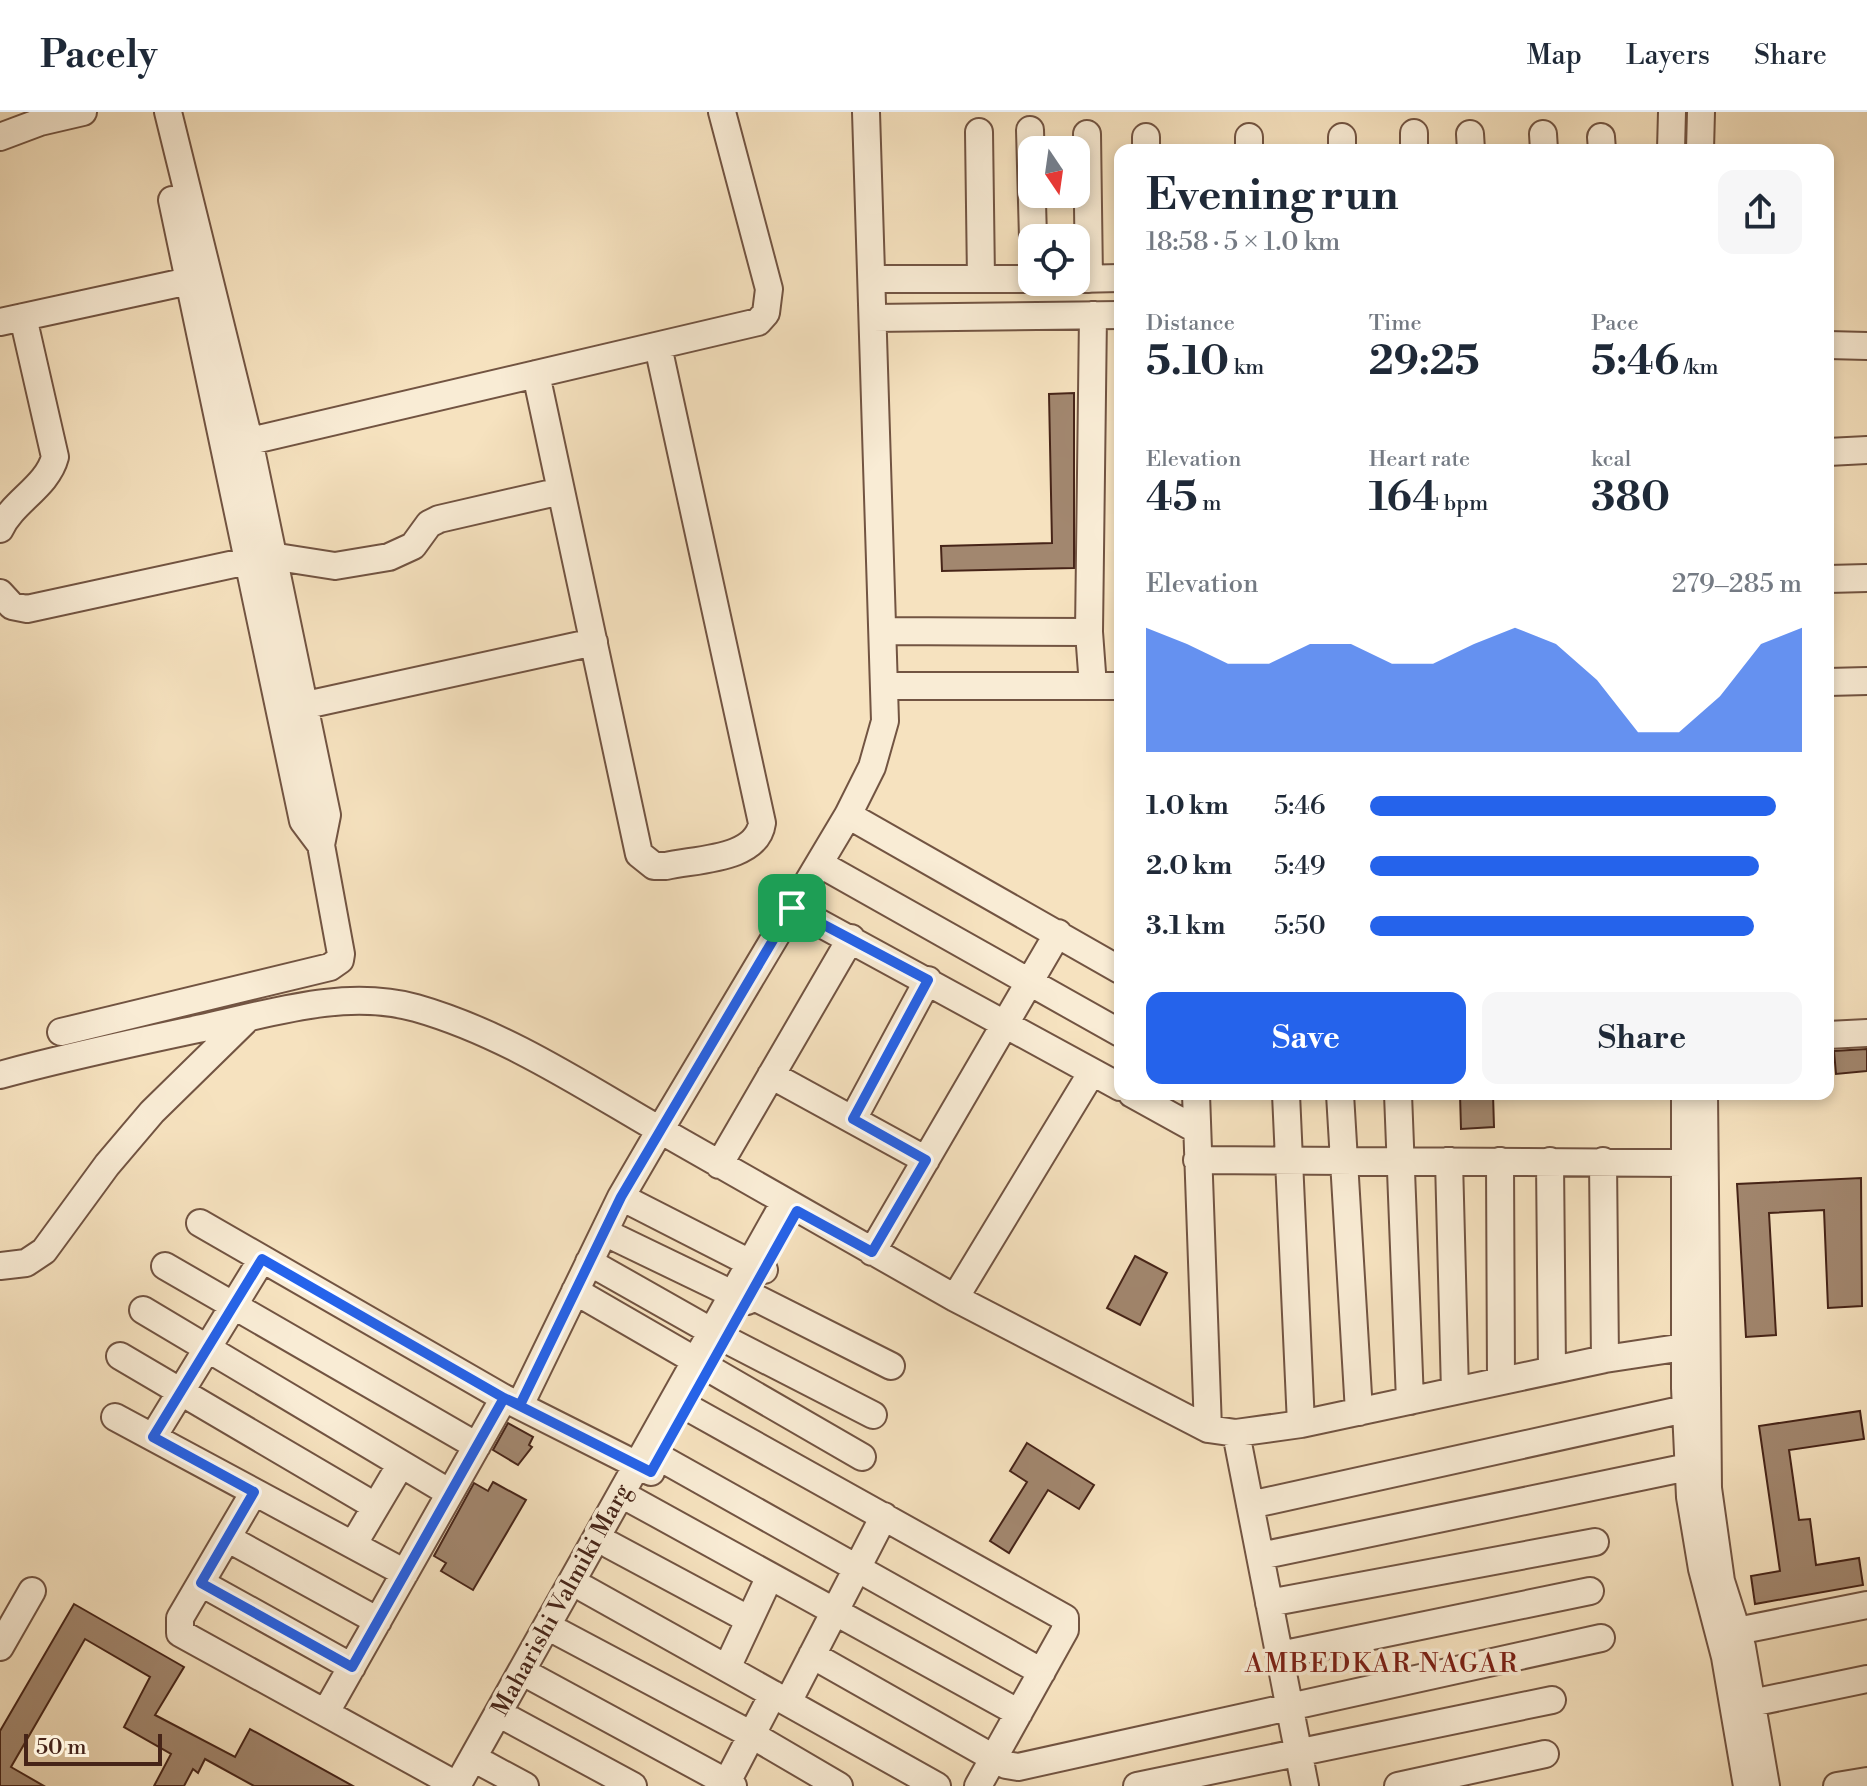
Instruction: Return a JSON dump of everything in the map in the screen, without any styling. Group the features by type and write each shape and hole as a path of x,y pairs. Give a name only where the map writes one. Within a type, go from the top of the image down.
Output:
{"street":[{"path":"0,137 40,122 83,112"},
{"path":"153,112 189,281 237,443"},
{"path":"61,1032 335,965 340,960 341,947 321,845 327,815 291,709 168,112"},
{"path":"237,443 758,322 770,301 722,112"},
{"path":"326,1712 477,1446 512,1401 575,1291 621,1197 660,1130 820,864 848,815 879,746 885,721 886,686 866,112"},
{"path":"1671,144 1672,112"},
{"path":"1700,144 1701,112"},
{"path":"1030,130 1033,224"},
{"path":"979,132 981,279"},
{"path":"1084,224 1087,134"},
{"path":"1090,279 1114,278"},
{"path":"872,279 1018,279"},
{"path":"0,529 20,500 46,477 55,457 11,320 189,281"},
{"path":"1093,315 1089,632 1093,686"},
{"path":"873,318 1114,315"},
{"path":"1834,345 1867,346"},
{"path":"536,374 639,854 654,866 666,866 742,850 754,843 762,823 658,346"},
{"path":"1834,452 1867,450"},
{"path":"0,593 12,606 27,609 260,559 335,566 389,557 413,546 429,524 439,519 561,491"},
{"path":"1834,579 1867,578"},
{"path":"884,631 1089,632"},
{"path":"291,709 594,642"},
{"path":"1834,682 1867,681"},
{"path":"886,686 1114,686"},
{"path":"848,815 1114,966"},
{"path":"820,864 1114,1030"},
{"path":"792,908 1114,1084"},
{"path":"872,1252 1058,933"},
{"path":"719,1165 851,938"},
{"path":"853,1119 928,980"},
{"path":"0,1075 325,1001 414,1007 481,1032 544,1063 790,1207 955,1298 1208,1429 1236,1433 1301,1424 1605,1359 1694,1347"},
{"path":"0,1266 26,1263 44,1251 107,1165 152,1112 248,1018"},
{"path":"1834,1035 1867,1033"},
{"path":"955,1298 1092,1072"},
{"path":"771,1075 926,1160"},
{"path":"1143,1100 1197,1130"},
{"path":"1196,1100 1208,1429"},
{"path":"1286,1100 1301,1424"},
{"path":"1340,1100 1359,1412"},
{"path":"1398,1100 1410,1401"},
{"path":"1685,1100 1694,1347 1721,1581 1737,1631 1747,1786"},
{"path":"1704,1100 1694,1347 1685,1409 1688,1467 1702,1569 1725,1657 1766,1786"},
{"path":"1197,1160 1685,1163"},
{"path":"1449,1161 1455,1391"},
{"path":"1500,1161 1501,1381"},
{"path":"1550,1161 1552,1370"},
{"path":"1603,1161 1605,1359"},
{"path":"621,1197 757,1266"},
{"name":"Maharishi Valmiki Marg","path":"480,1775 610,1545 649,1465 790,1207"},
{"path":"200,1223 512,1401 857,1568 1042,1672"},
{"path":"604,1232 891,1366"},
{"path":"153,1437 262,1259"},
{"path":"589,1262 719,1336 873,1415"},
{"path":"165,1266 477,1446"},
{"path":"575,1291 862,1457"},
{"path":"143,1310 450,1493"},
{"path":"120,1356 375,1506"},
{"name":"Maharishi Valmiki Marg","path":"457,1786 687,1407 702,1366"},
{"path":"687,1407 1065,1618 1065,1630 1019,1713 1003,1770"},
{"path":"1250,1505 1685,1409"},
{"path":"115,1417 405,1573"},
{"path":"1236,1433 1305,1786"},
{"path":"353,1545 401,1464"},
{"path":"1260,1556 1688,1467"},
{"path":"254,1492 180,1618 180,1633 457,1786"},
{"path":"634,1501 1019,1713"},
{"path":"534,1678 728,1785 752,1735 812,1655 884,1516"},
{"path":"227,1538 378,1621"},
{"path":"1269,1603 1595,1542"},
{"path":"610,1545 748,1619"},
{"path":"727,1668 770,1576"},
{"path":"201,1583 352,1667"},
{"path":"585,1589 937,1786"},
{"path":"0,1647 32,1591"},
{"path":"1280,1655 1590,1591"},
{"path":"1737,1631 1867,1605"},
{"path":"560,1633 752,1735 839,1786"},
{"path":"978,1786 1003,1770 1601,1638"},
{"path":"812,1655 1003,1770"},
{"path":"1742,1705 1867,1679"},
{"path":"1137,1786 1552,1700"},
{"path":"511,1720 633,1786"},
{"path":"1398,1786 1545,1754"},
{"path":"480,1775 525,1786"},
{"path":"1837,1786 1867,1781"}],"building":[{"path":"1074,393 1074,568 942,571 941,546 1052,543 1049,394"},
{"path":"1867,1049 1867,1071 1836,1074 1834,1051"},
{"path":"1460,1100 1493,1100 1494,1127 1461,1129"},
{"path":"1861,1178 1862,1306 1828,1308 1824,1210 1769,1213 1776,1335 1746,1337 1737,1184"},
{"path":"1135,1256 1167,1273 1140,1325 1107,1308"},
{"path":"1860,1411 1864,1439 1789,1450 1799,1520 1810,1519 1816,1565 1859,1558 1863,1585 1755,1604 1751,1576 1780,1571 1759,1426"},
{"path":"508,1423 533,1437 529,1445 532,1447 518,1465 493,1450"},
{"path":"1027,1443 1094,1485 1079,1509 1048,1490 1009,1553 990,1541 1027,1482 1010,1471"},
{"path":"493,1482 526,1500 473,1590 441,1571 446,1563 434,1556 474,1483 488,1491"},
{"path":"74,1604 184,1667 155,1715 235,1757 250,1729 353,1786 254,1786 205,1759 198,1773 193,1769 184,1786 154,1786 171,1754 124,1727 150,1677 85,1639 11,1767 44,1786 0,1786 0,1731"}],"district":[{"name":"AMBEDKAR NAGAR","path":"1382,1664"}],"route":[{"path":"792,908 621,1197 520,1405 504,1398 352,1667 201,1583 254,1492 153,1437 262,1259 504,1398 651,1472 797,1211 872,1252 926,1160 853,1119 928,980 792,908"}]}
